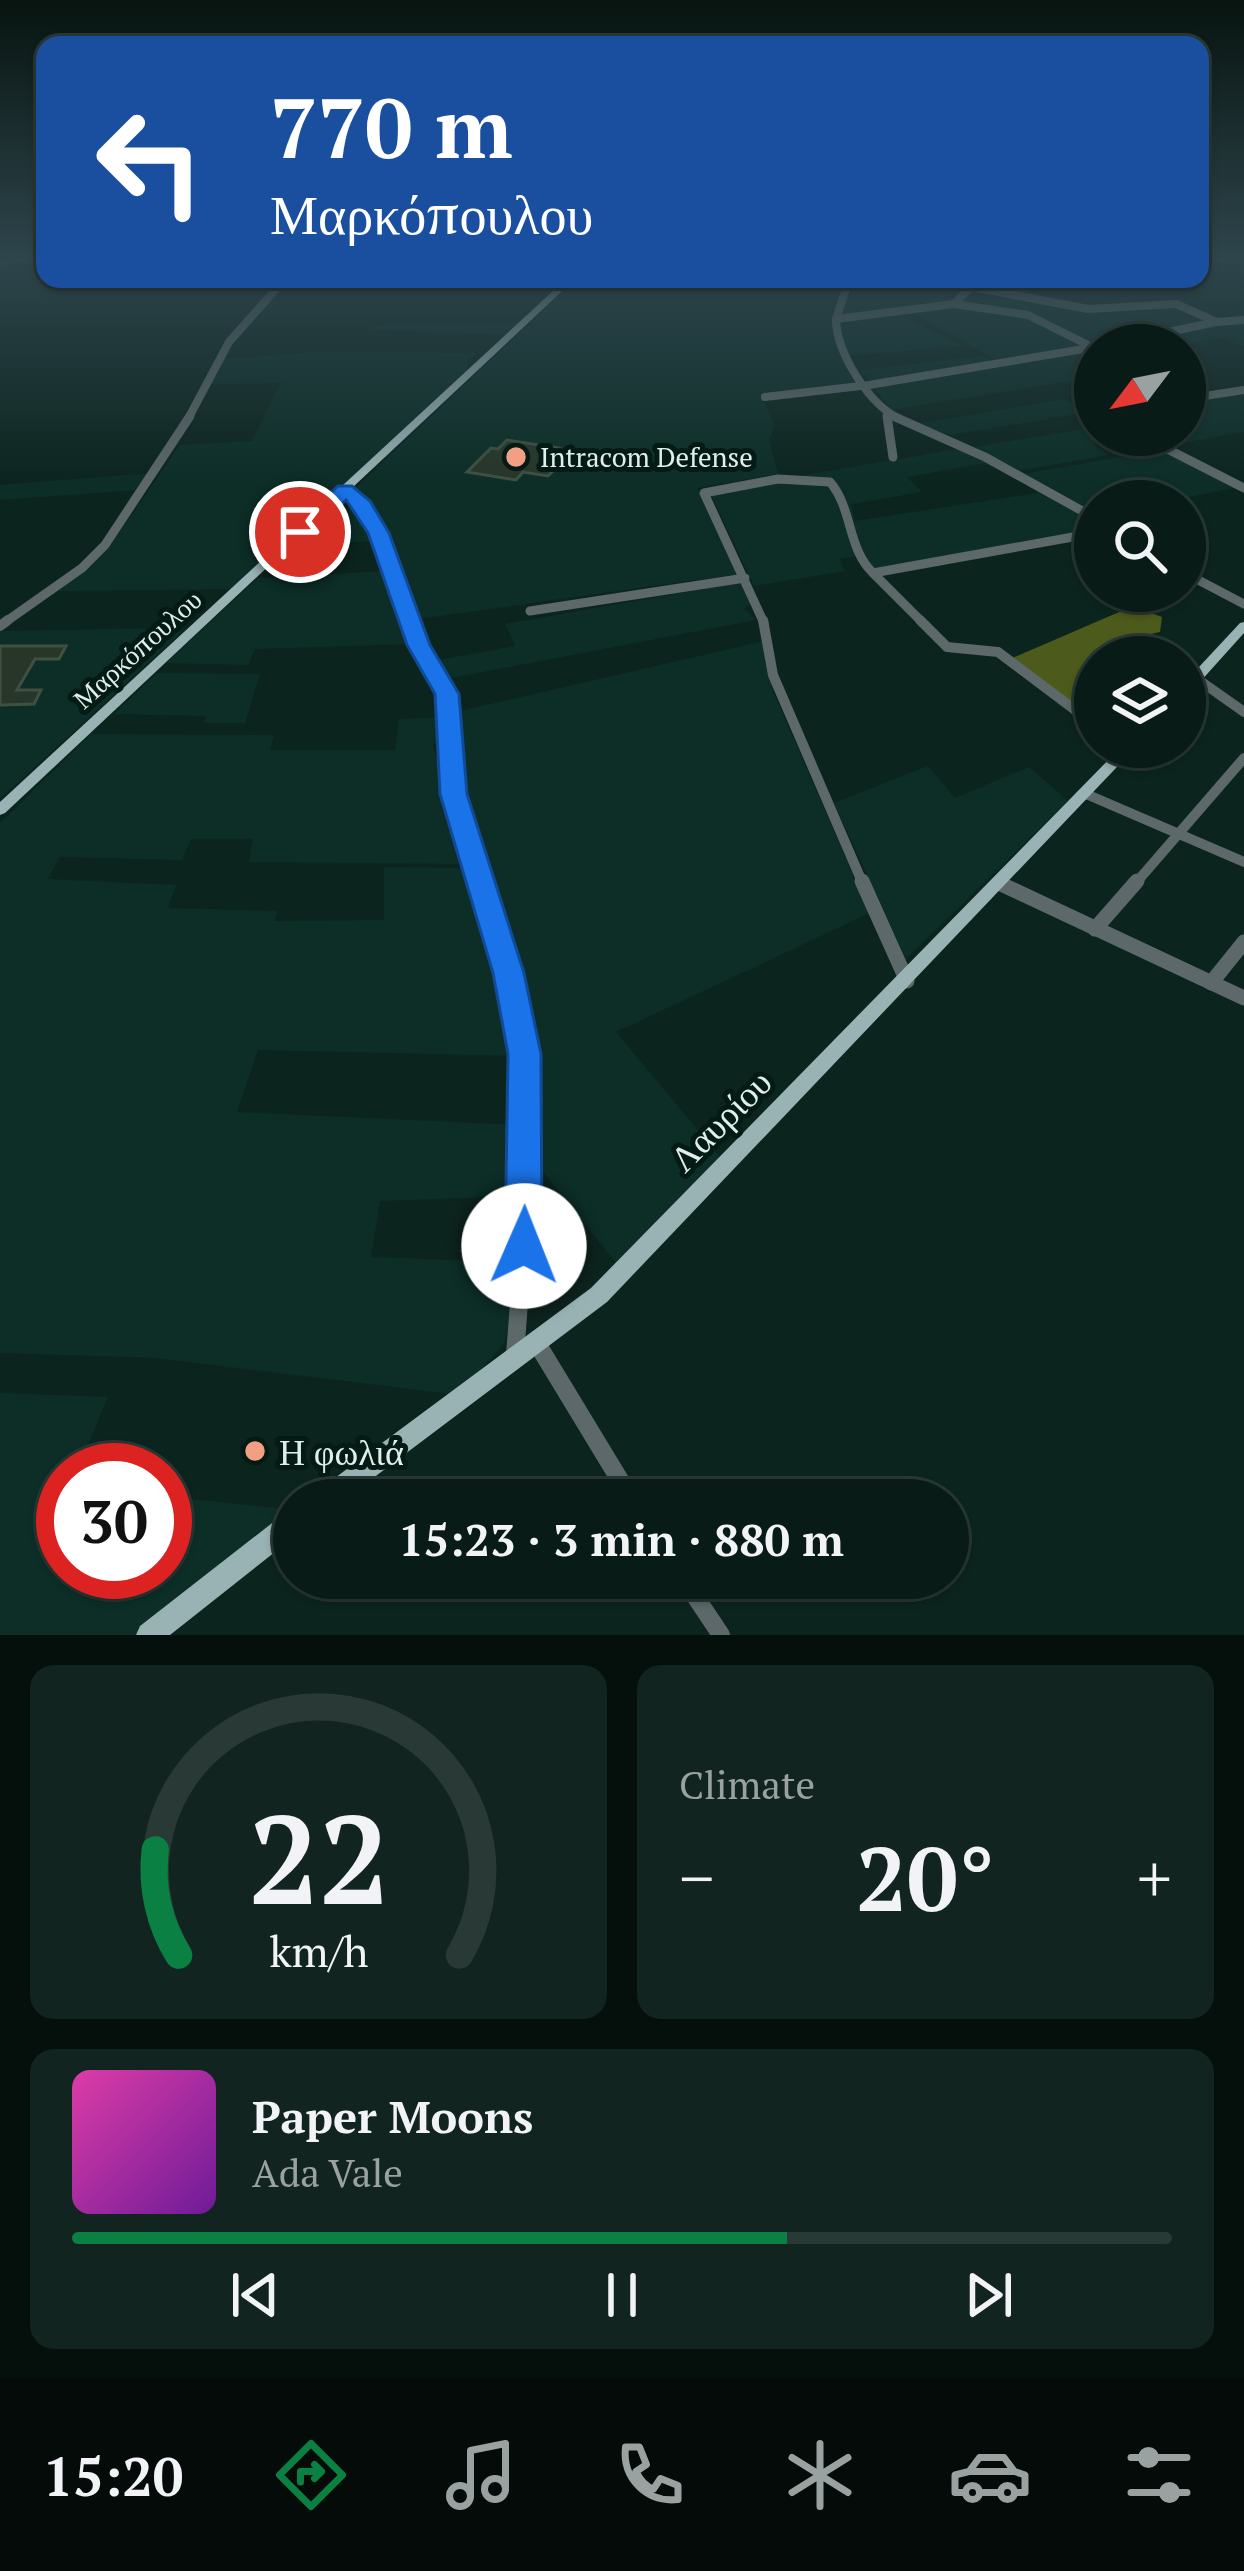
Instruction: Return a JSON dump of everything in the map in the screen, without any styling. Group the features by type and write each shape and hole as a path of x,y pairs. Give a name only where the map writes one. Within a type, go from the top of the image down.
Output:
{"main road":[{"name":"Μαρκόπουλου","path":"0,810 513,333"},
{"path":"1206,667 1244,626"},
{"name":"Λαυρίου","path":"354,1479 599,1295 1110,768"},
{"path":"149,1635 179,1625 273,1541"}],"street":[{"path":"0,626 82,568 105,545 172,449 237,333"},
{"path":"838,333 840,345 887,413 893,458"},
{"path":"765,398 1074,351"},
{"path":"1206,396 1244,390"},
{"path":"887,413 985,457 1074,506"},
{"path":"1181,456 1244,488"},
{"path":"907,980 794,727 773,675 763,620 704,493 800,477 837,486 861,564 947,647 998,652 1074,709"},
{"path":"345,490 369,511 399,600 447,694 453,794 520,1022 525,1054 525,1218 514,1363"},
{"path":"873,573 1074,537"},
{"path":"530,610 745,578"},
{"path":"1206,584 1244,604"},
{"path":"1206,687 1220,690 1244,712"},
{"path":"1095,928 1244,758"},
{"path":"1086,794 1244,862"},
{"path":"1000,884 1244,998"},
{"path":"1211,982 1244,942"},
{"path":"538,1345 619,1479"},
{"path":"697,1599 721,1635"}],"shaded area":[{"path":"519,333 938,333 964,346 844,356 863,385 761,396 775,425 769,440 778,474 697,488 738,574 412,620 374,512 352,491"},
{"path":"949,333 1074,333 1074,380 891,410 860,370 983,356 1001,363"},
{"path":"1206,333 1244,333 1244,346 1224,338 1206,341"},
{"path":"314,352 477,353 467,360 467,373 235,589 58,591 108,549 180,445 252,441 281,383 211,384 224,359"},
{"path":"1244,392 1244,432 1206,439 1206,398"},
{"path":"1065,399 1074,404 1074,414 951,435 914,424"},
{"path":"1074,430 1074,456 1102,456 1018,471 974,447"},
{"path":"965,448 992,462 907,477 922,492 851,504 855,521 1043,492 1074,509 1074,536 874,570 865,555 839,559 845,571 754,586 709,491"},
{"path":"1127,456 1174,456 1239,487 1206,494 1206,480 1074,480 1074,502 1023,474"},
{"path":"151,473 138,490 0,500 0,485"},
{"path":"362,508 377,541 295,545 330,510"},
{"path":"386,571 413,644 255,649 248,665 166,663 258,578"},
{"path":"742,582 753,603 744,609 756,620 446,679 433,661 515,646 505,624"},
{"path":"172,628 182,632 0,799 0,631"},
{"path":"764,641 773,692 870,913 616,1032 722,1159 617,1264 532,1158 527,1026 464,788 460,711"},
{"path":"157,673 260,674 245,723 204,723 206,716 114,714"},
{"path":"444,717 444,736 433,745 467,864 249,862 253,839 191,839 182,860 60,857 48,879 176,885 168,908 277,911 275,921 384,920 384,867 466,868 519,1056 258,1050 237,1112 519,1125 517,1196 380,1201 371,1257 518,1262 505,1342 459,1395 157,1358 0,1353 0,823 91,734 274,735 270,750 395,750 399,719"},
{"path":"928,766 955,798 1029,767 1068,801 906,959 834,803"},
{"path":"0,1393 108,1397 88,1443 36,1443 36,1599 182,1599 136,1635 0,1635"},
{"path":"192,1499 273,1508 273,1527 192,1591"}],"green space":[{"path":"1119,612 1162,617 1160,632 1142,636 1074,636 1074,708 1010,659"}],"building":[{"name":"Intracom Defense","path":"507,440 559,448 544,466 556,468 548,476 523,472 516,480 467,472 491,448 498,449"},
{"path":"0,646 66,646 59,659 35,659 17,690 41,690 34,704 0,705"}],"place":[{"name":"Intracom Defense","path":"516,457"},
{"name":"Η φωλιά","path":"255,1451"}],"route":[{"path":"300,532 345,490 360,501 378,533 418,645 447,694 453,794 508,973 525,1054 524,1246"}]}
